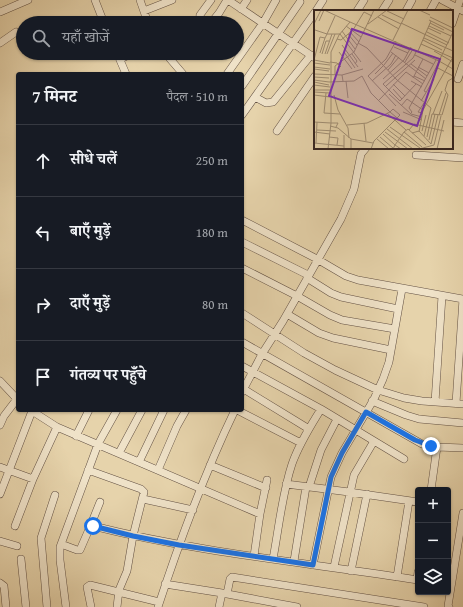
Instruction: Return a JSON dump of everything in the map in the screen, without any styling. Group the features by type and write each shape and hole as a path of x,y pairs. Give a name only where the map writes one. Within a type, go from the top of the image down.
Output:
{"street":[{"path":"0,12 18,2 28,0"},
{"path":"95,0 101,16"},
{"path":"140,0 146,16"},
{"path":"144,11 172,0"},
{"path":"200,15 211,0"},
{"path":"217,16 227,0 313,57 273,102 266,103 255,97"},
{"path":"241,9 247,0"},
{"path":"244,50 263,23 276,0"},
{"path":"316,10 323,0"},
{"path":"358,10 364,0"},
{"path":"383,10 389,0"},
{"path":"407,10 412,0"},
{"path":"431,10 436,0"},
{"path":"442,0 460,10"},
{"path":"453,22 460,10 460,0"},
{"path":"244,83 300,2"},
{"path":"244,112 314,12"},
{"path":"0,43 16,32"},
{"path":"120,60 125,72"},
{"path":"171,60 181,72"},
{"path":"228,72 237,60"},
{"path":"458,78 463,64"},
{"path":"277,131 314,77"},
{"path":"453,122 463,123"},
{"path":"244,388 262,354 287,314 341,219 354,189 361,154 365,149"},
{"path":"416,155 463,158"},
{"path":"244,221 317,259 346,276 402,289 463,299 459,403 404,398 378,390 304,353 244,314"},
{"path":"244,243 308,276 331,293 341,297 398,309"},
{"path":"244,269 297,296 330,316 342,320 395,330"},
{"path":"313,565 328,489 334,467 372,402 383,379 391,350 402,289"},
{"path":"435,402 442,296"},
{"path":"287,314 319,333 334,338 391,350"},
{"path":"244,343 415,440 437,447 463,448"},
{"path":"244,367 321,409 404,459"},
{"path":"0,381 16,397"},
{"path":"244,391 309,429"},
{"path":"0,426 4,416 16,401"},
{"path":"372,402 419,419 463,423"},
{"path":"273,559 286,484 292,464 301,443 321,409"},
{"path":"0,494 31,412"},
{"path":"35,412 57,427 76,436 98,444 260,514"},
{"path":"76,436 88,412"},
{"path":"66,607 60,560 61,544 98,444 116,412"},
{"path":"119,453 141,412"},
{"path":"139,462 163,412"},
{"path":"158,470 177,426 185,412"},
{"path":"91,607 87,587 88,585 119,592 158,604 210,465 235,412"},
{"path":"240,412 301,443"},
{"path":"294,561 307,487 321,450 337,419"},
{"path":"15,526 33,479 57,427"},
{"path":"334,568 349,492 354,475 374,441"},
{"path":"431,487 437,447"},
{"path":"210,465 266,484 254,556"},
{"path":"0,467 33,479"},
{"path":"88,470 141,489 144,492 133,536 127,571 119,592 117,607"},
{"path":"286,484 415,502"},
{"path":"352,570 367,494"},
{"path":"47,607 41,538 55,495"},
{"path":"143,499 193,510"},
{"path":"397,577 409,501"},
{"path":"61,544 80,550 100,502"},
{"path":"451,579 463,513"},
{"path":"90,527 93,526 179,545 415,580"},
{"path":"0,541 17,546"},
{"path":"21,559 26,607"},
{"path":"219,607 230,578 232,577 424,607"},
{"path":"0,583 4,586 6,607"},
{"path":"165,584 225,593 297,607"},
{"path":"448,607 449,595"},
{"path":"378,607 380,599"}],"route":[{"path":"93,526 179,545 313,565 328,489 334,467 366,412 422,444 431,446"}]}
